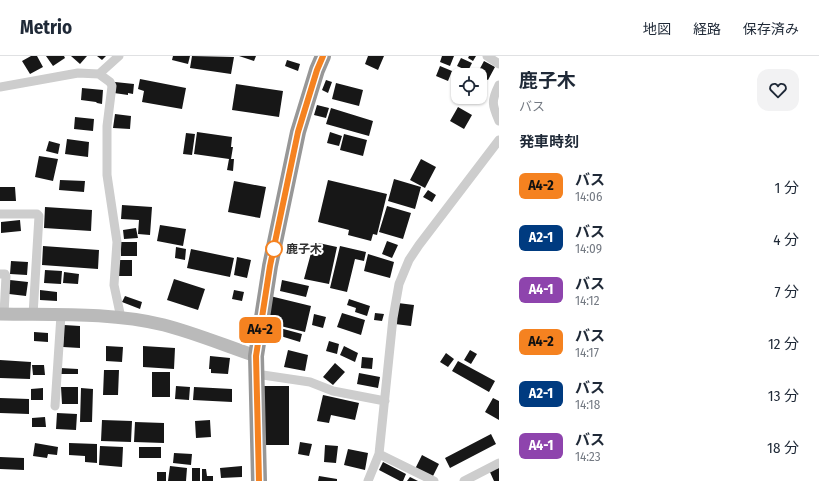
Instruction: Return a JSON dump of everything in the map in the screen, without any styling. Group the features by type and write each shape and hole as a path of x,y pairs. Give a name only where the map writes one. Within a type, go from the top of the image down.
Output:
{"highway":[{"path":"259,481 256,356 270,266 298,132 317,70 323,56"}],"street":[{"path":"99,74 119,56"},
{"path":"487,56 499,64"},
{"path":"0,87 78,73 99,74 110,82 112,86 107,126 107,175 117,242 114,285 122,318"},
{"path":"499,85 493,99 495,113 499,121"},
{"path":"368,481 379,454 393,318 399,284 409,260 419,245 499,140"},
{"path":"0,214 37,214 38,216 34,314"},
{"path":"0,274 5,274 6,276 2,314 83,314 122,318 163,325 256,356"},
{"path":"55,406 61,314"},
{"path":"256,374 310,382 333,391 385,401"},
{"path":"379,454 434,481"},
{"path":"464,481 499,463"}],"building":[{"path":"31,56 37,56 43,67 30,74 22,61"},
{"path":"46,56 64,56 65,58 53,66"},
{"path":"71,56 87,56 80,64"},
{"path":"97,56 106,56 102,60"},
{"path":"173,56 190,56 188,64 172,60"},
{"path":"192,56 234,57 231,74 190,68"},
{"path":"239,56 256,56 254,61"},
{"path":"368,56 384,56 378,70 365,64"},
{"path":"442,56 454,56 450,66 440,62"},
{"path":"469,56 476,56 473,61 468,58"},
{"path":"461,58 472,63 470,68 461,68 457,66"},
{"path":"287,60 300,64 298,71 285,66"},
{"path":"484,61 495,67 488,80 487,68 480,68"},
{"path":"440,66 451,71 448,81 436,76"},
{"path":"140,79 186,88 182,109 142,102 144,91 138,89"},
{"path":"326,80 332,82 328,93 322,90"},
{"path":"115,82 134,84 133,94 128,93 128,95 114,93"},
{"path":"336,83 363,90 359,106 332,99"},
{"path":"236,84 283,91 279,117 232,110"},
{"path":"82,88 103,90 102,104 81,100"},
{"path":"317,105 329,108 326,118 314,115"},
{"path":"458,107 472,115 464,129 450,121"},
{"path":"331,108 373,121 369,136 326,124"},
{"path":"115,114 131,116 130,129 113,128"},
{"path":"75,117 94,119 93,131 74,129"},
{"path":"197,132 232,137 231,147 233,147 231,159 234,159 233,171 227,170 229,159 194,154"},
{"path":"330,132 342,136 339,146 327,143"},
{"path":"186,133 195,134 192,155 183,154"},
{"path":"344,134 367,140 363,156 340,150"},
{"path":"67,139 89,142 88,157 65,154"},
{"path":"49,141 60,144 58,154 46,151"},
{"path":"39,156 58,159 53,181 35,177"},
{"path":"421,159 436,167 425,188 410,180"},
{"path":"394,179 421,187 415,209 388,201"},
{"path":"60,180 85,181 84,192 59,190"},
{"path":"328,180 387,194 377,235 373,234 371,241 348,235 349,230 318,222"},
{"path":"234,181 266,187 260,218 228,212"},
{"path":"0,187 15,187 16,201 0,201"},
{"path":"428,190 436,195 432,202 423,197"},
{"path":"122,205 152,207 150,235 138,234 139,220 121,219"},
{"path":"387,206 411,213 403,239 379,232"},
{"path":"45,207 92,210 91,231 44,228"},
{"path":"20,220 21,231 1,233 1,222"},
{"path":"160,225 186,229 183,246 157,241"},
{"path":"136,228 138,238 124,239 123,230"},
{"path":"387,241 398,245 392,258 382,254"},
{"path":"121,242 137,242 137,256 121,256"},
{"path":"314,242 337,247 329,284 304,279"},
{"path":"43,246 99,250 98,269 42,265"},
{"path":"340,246 366,252 364,261 355,259 347,292 330,288"},
{"path":"176,247 186,249 185,260 175,258"},
{"path":"191,249 234,258 230,277 187,268"},
{"path":"368,254 394,262 390,278 364,271"},
{"path":"237,257 251,260 247,278 234,275"},
{"path":"117,260 132,260 132,276 117,276"},
{"path":"11,261 28,262 27,275 10,274"},
{"path":"45,270 62,271 61,284 44,283"},
{"path":"64,272 79,274 78,284 63,283"},
{"path":"174,279 205,289 198,310 167,300"},
{"path":"10,280 28,282 26,296 9,294"},
{"path":"282,280 309,286 306,297 280,291"},
{"path":"40,290 57,292 57,301 40,300"},
{"path":"234,290 244,292 242,301 232,299"},
{"path":"125,296 142,302 140,309 122,302"},
{"path":"270,296 311,306 305,332 264,322"},
{"path":"349,299 370,306 367,316 355,312 356,308 347,305"},
{"path":"398,303 414,305 411,326 395,324"},
{"path":"342,313 365,320 361,335 337,327"},
{"path":"375,313 384,314 382,321 374,320"},
{"path":"314,314 326,317 323,328 312,325"},
{"path":"64,325 80,326 80,348 63,347"},
{"path":"276,327 302,334 300,342 274,334"},
{"path":"34,332 48,333 48,342 34,341"},
{"path":"329,341 339,344 337,354 326,351"},
{"path":"106,346 123,347 122,362 106,361"},
{"path":"143,346 175,348 174,369 143,367"},
{"path":"344,346 358,353 355,362 340,355"},
{"path":"288,350 308,355 305,371 284,367"},
{"path":"470,350 477,354 471,364 464,360"},
{"path":"446,353 454,359 448,367 440,362"},
{"path":"210,356 230,358 228,374 211,373 211,369 209,369"},
{"path":"362,357 373,358 372,369 361,368"},
{"path":"0,360 31,362 30,379 0,378"},
{"path":"458,361 495,381 489,392 452,371"},
{"path":"335,363 345,372 333,385 323,377"},
{"path":"32,365 44,365 45,375 33,375"},
{"path":"60,368 78,369 78,374 59,374"},
{"path":"104,370 119,370 118,395 103,395"},
{"path":"152,372 170,372 170,397 152,397"},
{"path":"359,373 380,377 378,388 357,384"},
{"path":"176,386 190,387 189,400 175,399"},
{"path":"263,386 289,386 289,445 263,445"},
{"path":"61,387 78,387 78,404 62,404"},
{"path":"194,387 232,389 232,402 193,400"},
{"path":"43,388 43,400 31,400 31,389"},
{"path":"81,388 93,389 92,422 80,422"},
{"path":"323,395 359,403 355,420 331,415 329,423 317,421"},
{"path":"0,398 29,399 29,414 0,413"},
{"path":"493,398 499,401 499,420 485,412"},
{"path":"57,413 77,414 76,430 56,429"},
{"path":"45,417 46,427 32,427 32,418"},
{"path":"102,420 132,421 131,442 101,441"},
{"path":"210,420 211,437 196,438 195,421"},
{"path":"135,422 164,423 164,443 134,442"},
{"path":"491,434 496,444 450,468 445,458"},
{"path":"300,442 312,444 309,456 298,454"},
{"path":"35,443 58,447 57,455 48,454 47,458 33,456"},
{"path":"69,443 97,444 97,463 85,462 85,456 69,455"},
{"path":"325,445 338,446 336,463 324,462"},
{"path":"100,446 123,447 122,467 99,465"},
{"path":"139,447 161,447 161,458 139,458"},
{"path":"348,449 368,453 365,470 344,465"},
{"path":"174,453 192,454 191,465 173,463"},
{"path":"422,455 439,464 432,478 415,469"},
{"path":"0,457 24,458 24,470 0,469"},
{"path":"383,462 406,474 403,481 400,481 379,470"},
{"path":"170,466 187,468 186,481 168,481"},
{"path":"242,466 242,477 221,478 220,468"},
{"path":"192,468 200,468 200,481 192,481"},
{"path":"499,468 499,481 494,481 489,470"},
{"path":"202,469 206,469 207,476 213,476 213,481 202,481"},
{"path":"157,472 166,472 166,481 157,481"},
{"path":"319,476 337,479 337,481 318,481"},
{"path":"410,477 418,481 407,481"}],"bus line":[{"name":"A4-2","path":"259,481 256,356 270,266 298,132 317,70 323,56"}],"place":[{"name":"鹿子木","path":"274,249"}]}
